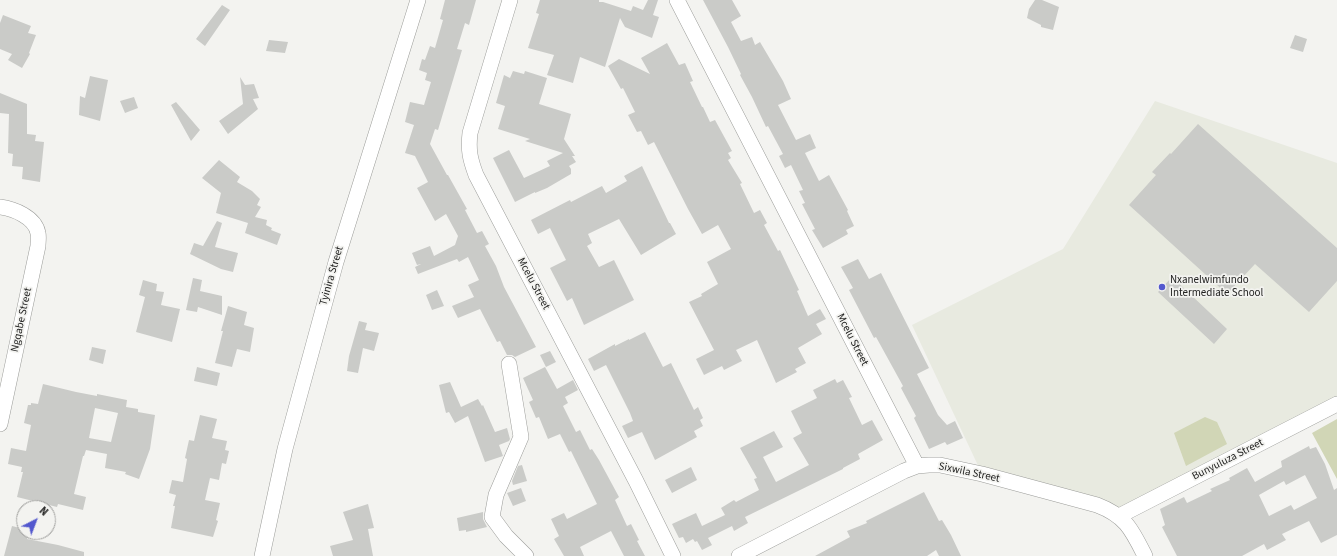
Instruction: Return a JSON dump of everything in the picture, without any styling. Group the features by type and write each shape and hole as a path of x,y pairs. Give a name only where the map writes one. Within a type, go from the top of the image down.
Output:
{"street":[{"name":"Tyinira Street","path":"262,556 285,449 336,262 418,0"},
{"name":"Mcelu Street","path":"510,0 470,133 468,147 470,160 476,175 673,556"},
{"name":"Mcelu Street","path":"677,0 917,466"},
{"name":"Ngqabe Street","path":"0,207 20,212 36,227 38,233 38,246 0,424"},
{"path":"509,364 521,437 496,494 492,517 506,536 526,556"},
{"name":"Bunyuluza Street","path":"1119,516 1337,404"},
{"name":"Sixwila Street","path":"739,556 904,471 917,466 929,465 940,465 982,474 1097,505 1110,510 1119,516 1128,526 1145,556"}],"shaded area":[{"name":"Nxanelwimfundo Intermediate School","path":"1155,101 1337,163 1337,404 1119,516 982,474 912,325 1063,249"}],"green space":[{"path":"1205,417 1217,422 1227,444 1186,466 1174,433"},
{"path":"1337,419 1337,479 1312,433"}],"building":[{"path":"445,0 476,0 469,25 465,23 457,49 462,50 438,130 435,129 430,144 467,209 465,210 477,233 482,231 489,244 485,246 496,266 504,287 536,347 515,357 512,355 507,355 500,341 497,342 480,309 458,318 452,306 474,297 468,285 479,280 468,257 459,262 457,259 418,274 415,267 421,264 417,265 412,253 430,246 434,256 455,245 458,236 446,214 435,221 417,188 428,182 415,156 405,153 414,125 405,122 410,102 424,105 431,82 425,80 427,73 419,70 422,59 425,60 430,46 435,48 443,20 440,19"},
{"path":"540,0 599,0 599,2 631,11 633,6 643,10 648,0 658,0 653,15 659,17 652,38 625,27 620,18 605,67 580,57 573,83 547,75 554,55 528,48 539,14 536,13"},
{"path":"703,0 732,0 741,16 731,22 741,41 752,37 755,45 760,42 783,81 791,99 778,105 796,140 810,134 816,148 805,153 819,181 829,175 848,210 847,211 854,226 846,230 848,234 823,248 812,230 815,229 802,204 805,203 799,191 803,190 791,165 785,168 779,156 783,154 768,126 766,127 728,47"},
{"path":"1035,0 1042,0 1059,7 1053,30 1041,27 1041,25 1027,18 1029,9"},
{"path":"222,5 230,10 205,46 196,39"},
{"path":"3,15 31,26 28,33 36,35 29,53 30,54 22,68 8,60 12,54 0,49 0,23"},
{"path":"1295,35 1307,39 1303,52 1290,48"},
{"path":"269,40 288,42 285,53 266,51"},
{"path":"667,43 679,65 685,63 693,81 690,82 710,122 715,120 732,151 728,153 731,158 728,160 742,183 740,184 754,213 760,210 767,223 764,225 778,251 780,250 799,290 797,291 808,316 820,309 826,319 816,324 822,334 798,348 806,363 795,369 797,372 776,383 757,340 736,350 742,361 724,370 722,366 704,375 696,359 714,350 689,302 702,296 701,294 718,284 707,262 731,249 718,225 702,234 654,142 648,145 641,131 637,132 628,115 635,112 623,88 621,89 608,66 619,59 650,74 641,58"},
{"path":"513,71 524,74 525,71 547,78 539,104 571,114 564,139 575,156 572,156 576,162 569,166 571,169 571,174 547,188 515,202 493,158 509,150 524,178 550,166 547,161 563,153 525,141 530,139 498,129 505,106 496,103 504,75 510,78"},
{"path":"90,76 108,80 100,121 79,115 80,96 85,98"},
{"path":"240,77 245,85 254,84 259,98 253,99 258,109 228,134 219,121 243,104"},
{"path":"0,93 27,104 27,134 36,135 35,141 44,142 40,182 22,179 23,167 12,166 13,154 8,153 9,114 0,113"},
{"path":"134,97 138,108 125,113 120,101"},
{"path":"176,102 200,130 191,141 171,105"},
{"path":"1198,124 1337,248 1337,281 1309,312 1255,264 1227,294 1129,205 1156,175 1152,172 1170,153 1171,154"},
{"path":"219,160 240,177 237,182 252,191 260,199 257,205 261,207 255,217 267,220 266,225 272,228 271,230 281,234 277,245 245,233 248,223 216,213 221,193 202,178"},
{"path":"642,166 669,223 676,234 641,255 619,219 588,234 592,243 587,246 599,267 614,260 634,300 584,325 572,298 567,301 550,268 566,260 550,228 538,234 531,220 602,186 606,193 627,181 624,176"},
{"path":"217,221 222,223 215,247 238,253 233,272 221,269 190,254 194,243 203,246"},
{"path":"858,259 869,279 881,273 929,368 917,374 938,415 947,425 955,421 963,438 947,445 945,442 929,449 914,418 916,416 901,388 903,386 876,337 874,338 849,290 853,288 841,267"},
{"path":"1172,277 1227,329 1214,344 1158,292"},
{"path":"193,278 202,280 200,291 222,296 222,315 198,307 197,312 186,310"},
{"path":"143,280 157,284 156,291 164,292 161,305 180,309 172,342 136,332 145,297 139,295"},
{"path":"437,290 444,306 432,310 426,295"},
{"path":"228,306 247,312 244,325 254,328 250,352 237,349 232,367 215,363 223,331 221,331"},
{"path":"359,321 367,323 365,330 379,333 374,351 363,348 358,373 347,371 349,356"},
{"path":"645,332 663,367 671,363 694,410 698,407 703,418 700,420 703,426 694,431 697,437 655,460 642,432 628,438 622,426 633,421 606,365 594,371 588,359 615,344 615,346"},
{"path":"92,347 106,350 103,364 89,360"},
{"path":"550,351 556,362 546,367 540,355"},
{"path":"197,367 220,373 217,386 194,381"},
{"path":"545,367 557,389 573,380 578,390 565,397 568,403 563,406 576,432 580,430 590,450 592,449 599,460 619,497 615,500 627,526 631,524 639,540 637,541 645,556 624,556 611,531 580,547 584,556 564,556 554,539 559,536 551,519 564,513 567,519 597,504 571,451 569,452 560,434 548,439 539,417 536,418 529,402 533,400 523,378"},
{"path":"835,379 837,383 843,380 852,397 849,398 862,425 872,420 883,440 858,454 860,459 843,469 745,517 748,523 734,531 732,526 708,538 712,545 702,550 697,541 695,542 693,539 686,543 683,537 679,538 672,524 696,513 702,526 725,515 721,508 734,500 736,502 759,490 754,479 757,478 740,448 774,431 783,447 763,457 776,482 809,465 793,438 802,433 791,411 817,398 813,390"},
{"path":"450,382 461,407 478,399 482,406 483,405 495,432 507,428 510,439 509,441 499,445 503,456 485,462 468,416 455,423 449,412 446,413 439,385"},
{"path":"43,384 97,396 97,394 127,400 126,407 138,409 138,412 155,415 150,449 139,479 125,474 126,472 105,468 107,454 86,450 83,456 74,494 86,497 83,510 58,504 56,507 56,500 29,500 17,497 23,472 21,472 22,467 8,464 11,448 26,451 31,425 24,423 28,405 31,405 31,403 38,404","holes":["95,408 118,413 111,442 89,438"]},
{"path":"200,415 217,419 212,438 227,441 225,450 229,451 226,464 222,463 219,480 210,478 205,500 220,503 216,520 218,521 213,537 171,528 175,506 173,506 176,495 169,493 172,480 183,482 187,459 185,458 189,440 194,441"},
{"path":"1309,446 1310,449 1316,447 1325,464 1334,490 1337,488 1337,535 1321,543 1309,521 1282,534 1286,540 1267,550 1264,544 1242,556 1177,556 1162,527 1165,525 1160,509 1184,497 1187,503 1212,491 1210,489 1230,480 1229,478 1247,468 1255,482 1282,467 1281,461","holes":["1305,475 1317,498 1294,510 1291,505 1269,516 1259,495 1284,481 1286,485"]},
{"path":"522,465 527,481 513,485 512,481 518,466"},
{"path":"691,467 697,480 672,493 665,480"},
{"path":"521,488 526,501 513,506 507,493"},
{"path":"924,492 939,521 942,520 951,535 961,556 939,556 936,550 927,556 815,556 850,537 847,531 867,523 866,521"},
{"path":"368,504 374,528 368,529 373,556 333,556 330,546 353,540 343,512"},
{"path":"483,512 483,519 487,527 466,532 466,530 459,531 457,518"},
{"path":"12,526 16,527 16,540 32,540 84,552 84,556 4,556"}],"place":[{"name":"Nxanelwimfundo Intermediate School","path":"1162,287"}]}
